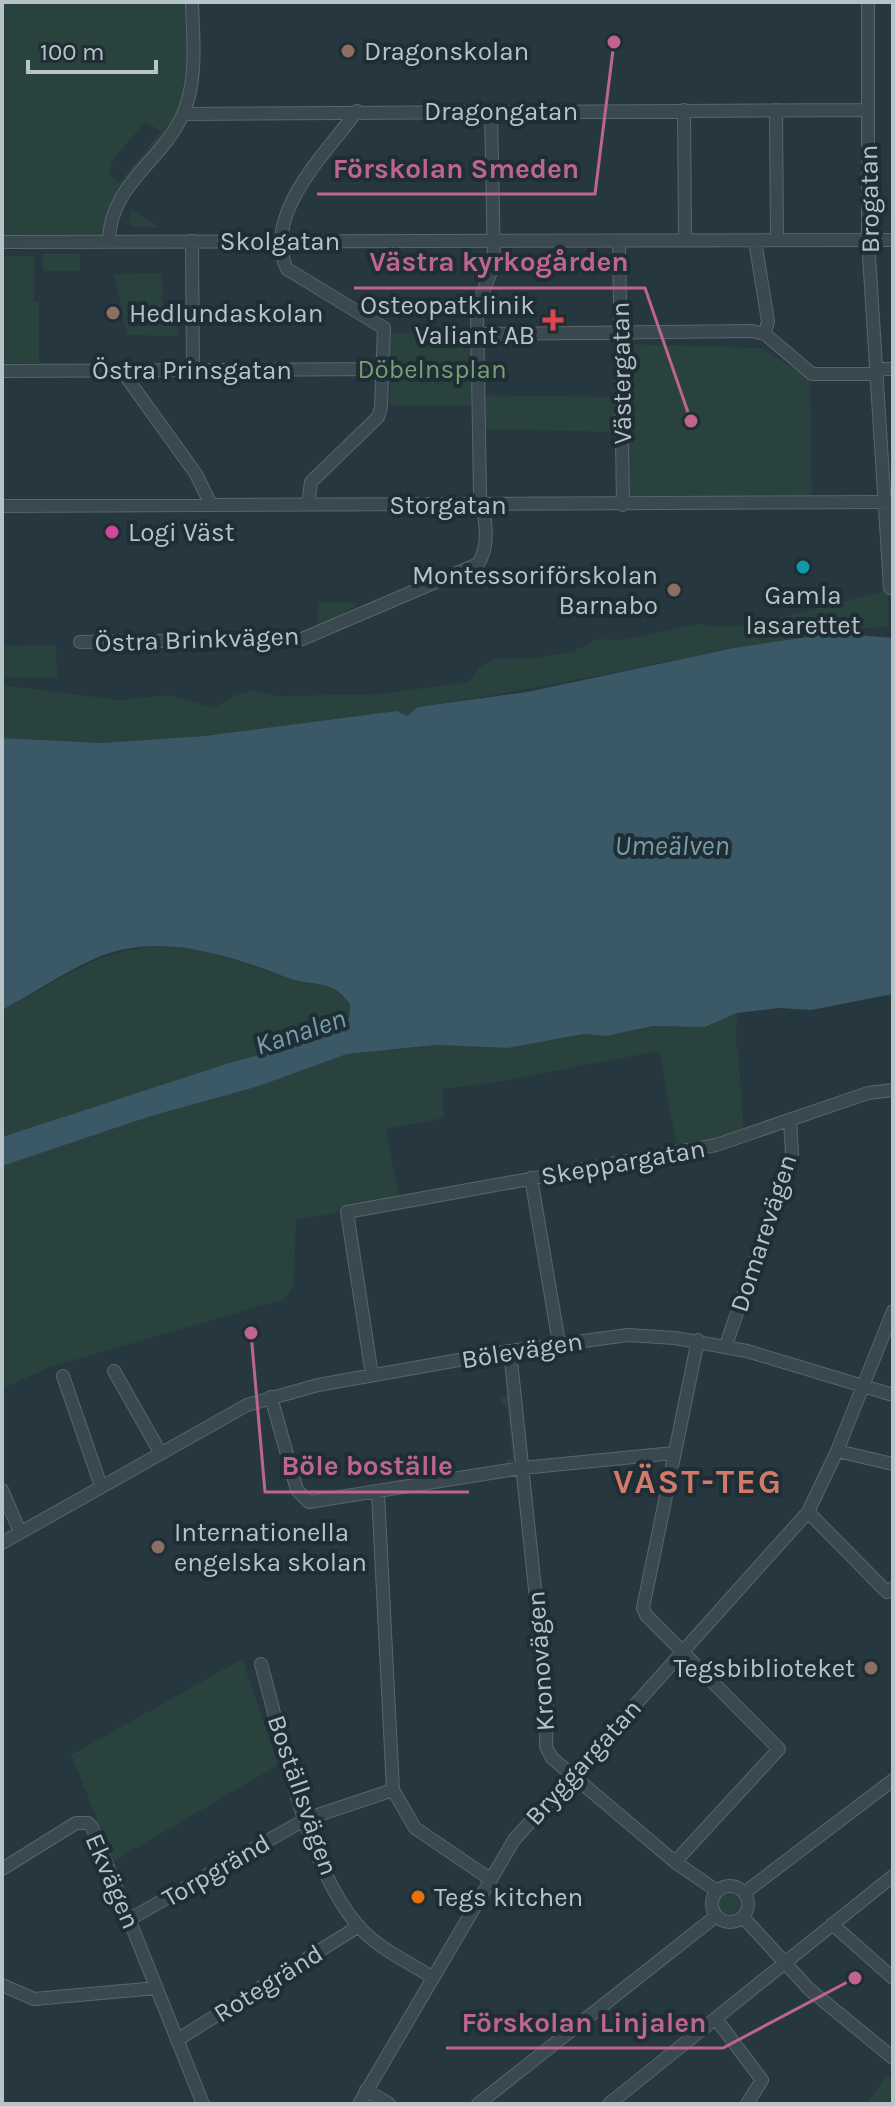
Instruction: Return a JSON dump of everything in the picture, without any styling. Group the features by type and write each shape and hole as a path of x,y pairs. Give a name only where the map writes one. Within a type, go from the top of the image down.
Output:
{"street":[{"path":"109,241 111,214 124,190 183,114 191,80 192,2"},
{"name":"Brogatan","path":"868,2 868,240 876,374 889,502 890,588"},
{"path":"684,110 685,240"},
{"path":"776,110 777,240"},
{"name":"Dragongatan","path":"183,114 868,110"},
{"path":"308,504 311,482 380,412 384,328 287,269 281,240 287,207 357,111"},
{"name":"Östra Brinkvägen","path":"80,642 302,639 471,570 485,550 478,300 494,264 491,111"},
{"name":"Skolgatan","path":"2,242 893,240"},
{"path":"192,241 193,369"},
{"name":"Västergatan","path":"619,241 623,505"},
{"path":"755,241 768,321 765,334"},
{"path":"478,334 742,331 765,334 812,374 876,374 883,369 893,369"},
{"name":"Östra Prinsgatan","path":"2,371 382,369"},
{"path":"122,371 196,474 211,505"},
{"name":"Storgatan","path":"2,506 889,502"},
{"name":"Skeppargatan","path":"372,1375 347,1212 716,1145 868,1093 893,1090"},
{"name":"Domarevägen","path":"726,1345 792,1153 790,1121"},
{"path":"531,1178 559,1343"},
{"name":"Bryggargatan","path":"359,2104 521,1831 808,1512 837,1451 893,1311"},
{"name":"Bölevägen","path":"2,1543 209,1423 271,1397 372,1375 510,1351 628,1335 698,1340 726,1345 893,1395"},
{"path":"675,1862 779,1749 646,1615 643,1600 698,1340"},
{"name":"Kronovägen","path":"510,1351 547,1703 546,1747 552,1758 675,1862 717,1891"},
{"path":"114,1371 160,1452"},
{"path":"63,1376 101,1486"},
{"path":"271,1397 301,1497 321,1503 522,1468 674,1453"},
{"path":"837,1451 893,1464"},
{"path":"2,1490 20,1532"},
{"path":"378,1493 393,1790 415,1828 490,1879"},
{"path":"808,1512 887,1592 893,1588"},
{"name":"Boställsvägen","path":"261,1664 306,1819 331,1882 359,1926 376,1942 432,1977"},
{"path":"744,1893 893,1780"},
{"name":"Torpgränd","path":"130,1919 306,1819 393,1790"},
{"name":"Ekvägen","path":"2,1869 76,1823 88,1823 95,1830 203,2104"},
{"path":"609,2104 893,1876"},
{"path":"728,1886 744,1893 748,1904 743,1917 730,1922 716,1916 712,1904 717,1891 728,1886"},
{"path":"478,2104 716,1916"},
{"path":"743,1917 834,2011 893,2058"},
{"path":"832,1924 893,1978"},
{"name":"Rotegränd","path":"177,2040 359,1926"},
{"path":"2,1985 34,1999 157,1988"},
{"path":"716,2019 762,2080 747,2104"},
{"path":"366,2090 389,2104"}],"green space":[{"path":"2,2 192,2 193,49 183,114 124,190 109,241 2,242","holes":["146,121 161,132 118,184 109,173 112,161"]},
{"path":"132,209 160,228 132,226 128,221"},
{"path":"43,254 80,254 80,271 43,271"},
{"path":"2,256 34,256 34,301 39,302 39,363 2,363"},
{"path":"162,273 163,313 178,313 178,336 127,335 114,274"},
{"name":"Döbelnsplan","path":"390,333 473,334 474,405 390,406"},
{"path":"625,344 762,348 810,379 812,500 629,496"},
{"path":"482,395 616,397 616,432 482,429"},
{"path":"888,590 888,626 829,633 418,707 407,716 397,711 205,736 101,743 2,738 2,685 119,700 168,695 214,708 236,695 254,690 277,696 379,694 469,682 479,667 494,659 538,658 574,651 598,639 622,640 698,624 716,627 750,625"},
{"path":"318,602 351,602 357,606 318,626"},
{"path":"56,645 57,678 2,678 2,646"},
{"path":"162,946 205,950 290,979 328,984 350,1004 349,1018 328,1036 229,1063 2,1137 2,1010 96,960 116,953"},
{"path":"737,1013 736,1046 733,1046 738,1048 744,1132 677,1148 659,1051 498,1082 442,1089 444,1118 386,1129 400,1202 296,1220 294,1285 285,1299 50,1367 2,1389 2,1166 151,1116 256,1087 347,1054 436,1045 508,1048 583,1034 606,1036 653,1026 705,1027"},
{"path":"509,1394 516,1461 507,1465 506,1460 512,1458 507,1409 500,1399"},
{"path":"242,1659 278,1765 114,1861 71,1755"},
{"path":"728,1890 736,1894 740,1902 736,1910 728,1914 720,1910 716,1902 720,1894"},
{"path":"886,2076 893,2077 893,2104 867,2104"}],"water":[{"name":"Umeälven","path":"834,633 893,638 893,994 811,1010 779,1008 737,1013 705,1027 653,1026 606,1036 583,1034 508,1048 436,1045 347,1054 256,1087 151,1116 2,1166 2,1137 229,1063 328,1036 349,1018 350,1004 327,986 295,980 215,954 166,946 118,951 94,959 2,1010 2,738 101,743 205,736 397,711 407,716 418,707 527,692 734,648"}],"place":[{"name":"Förskolan Smeden","path":"614,42"},
{"name":"Dragonskolan","path":"348,51"},
{"name":"Hedlundaskolan","path":"113,313"},
{"name":"Osteopatklinik Valiant AB","path":"553,320"},
{"name":"Västra kyrkogården","path":"691,421"},
{"name":"Logi Väst","path":"112,532"},
{"name":"Gamla lasarettet","path":"803,567"},
{"name":"Montessoriförskolan Barnabo","path":"674,590"},
{"name":"Böle boställe","path":"251,1333"},
{"name":"Internationella engelska skolan","path":"158,1547"},
{"name":"Tegsbiblioteket","path":"871,1668"},
{"name":"Tegs kitchen","path":"418,1897"},
{"name":"Förskolan Linjalen","path":"855,1978"}],"district":[{"name":"VÄST-TEG","path":"698,1481"}],"water label":[{"name":"Kanalen","path":"300,1031"}]}
